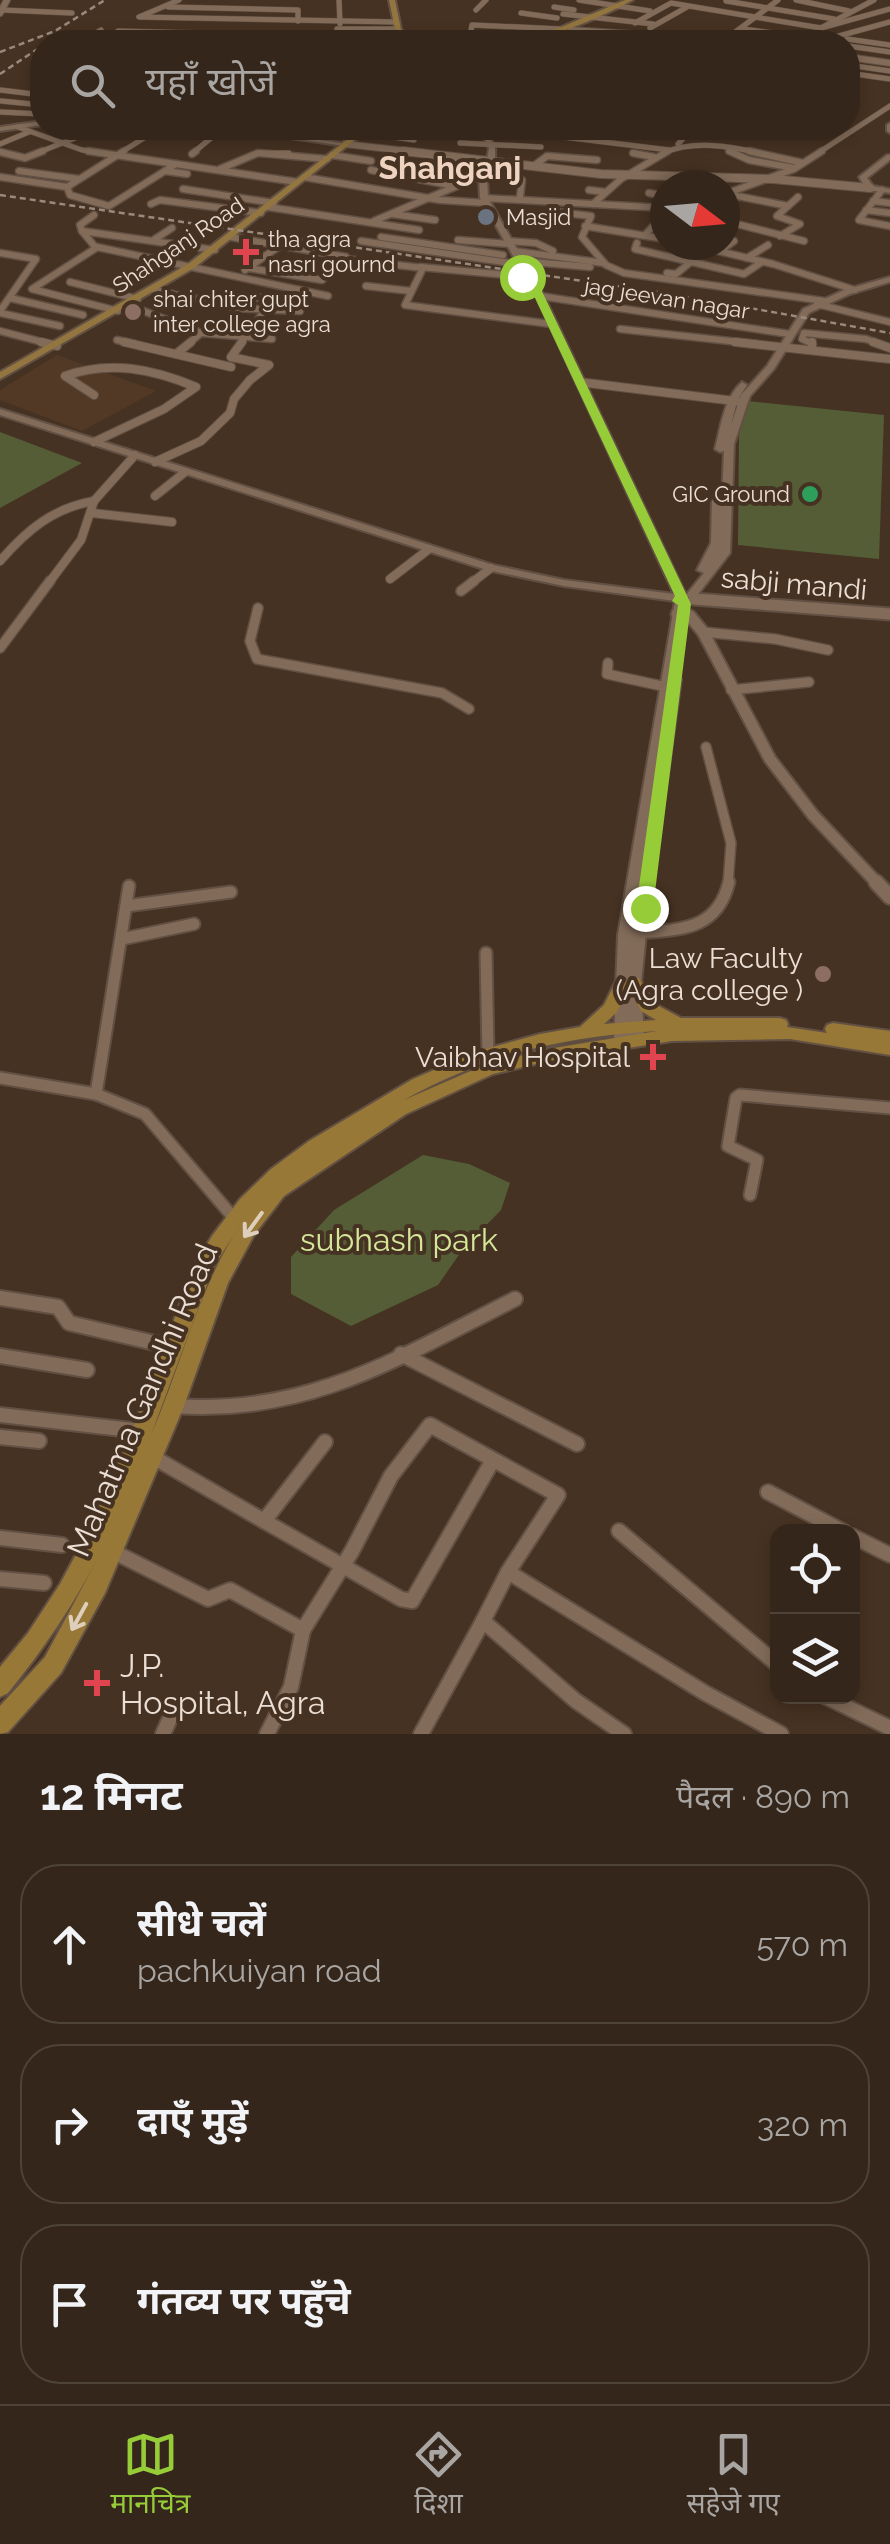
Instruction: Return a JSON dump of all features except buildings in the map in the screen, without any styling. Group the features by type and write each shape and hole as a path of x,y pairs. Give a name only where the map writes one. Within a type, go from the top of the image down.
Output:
{"highway":[{"path":"582,1034 602,1020 628,984 648,1007 678,1025"},
{"name":"Mahatma Gandhi Road","path":"0,1724 53,1665 112,1551 153,1457 218,1282 247,1230 278,1191 400,1108 488,1068 678,1025 793,1024 890,1037"},
{"name":"Mahatma Gandhi Road","path":"0,1684 48,1625 96,1537 204,1264 232,1218 283,1168 379,1106 488,1054 582,1034 790,1033 890,1048"}],"main road":[{"path":"392,0 400,30"},
{"path":"558,30 622,3"},
{"path":"0,130 30,122"},
{"path":"317,140 345,144"},
{"name":"Shahganj Road","path":"0,379 215,250 350,140"},
{"path":"488,140 491,160 483,175 485,201 540,296 684,602"},
{"path":"886,191 870,188 863,176 890,157"},
{"path":"841,296 890,281"},
{"path":"629,1035 628,984 668,688 684,602 719,552 726,437 738,402 752,374 775,358 806,311 890,281"},
{"path":"0,404 58,430"},
{"path":"0,412 492,568 684,602"},
{"path":"628,984 639,932 638,903"}],"street":[{"path":"7,0 1,11 72,13"},
{"path":"179,0 138,18 397,26"},
{"path":"217,20 231,0"},
{"path":"297,0 298,21"},
{"path":"337,29 341,22 339,0"},
{"path":"476,10 486,0"},
{"path":"579,0 658,8"},
{"path":"675,0 821,28 890,9"},
{"path":"705,8 727,0 834,19"},
{"path":"743,29 778,0"},
{"path":"796,0 852,11"},
{"path":"816,4 824,0"},
{"path":"821,28 874,0"},
{"path":"560,16 594,2"},
{"path":"622,3 650,12"},
{"path":"635,23 670,3 690,4"},
{"path":"566,4 584,7"},
{"path":"521,13 653,24 690,4"},
{"path":"162,7 298,10"},
{"path":"554,7 575,10"},
{"path":"137,30 150,19"},
{"path":"170,30 176,19"},
{"path":"220,30 226,20"},
{"path":"258,30 261,20"},
{"path":"860,32 890,22"},
{"path":"650,30 653,24"},
{"path":"471,30 472,25 571,30"},
{"path":"337,29 397,26"},
{"path":"743,29 749,30"},
{"path":"860,41 878,43 890,36"},
{"path":"878,43 888,57"},
{"path":"860,49 888,57"},
{"path":"860,56 888,57"},
{"path":"860,71 890,75"},
{"path":"860,74 890,75"},
{"path":"0,90 30,94"},
{"path":"0,102 17,92"},
{"path":"0,102 28,104"},
{"path":"13,113 28,104"},
{"path":"862,124 890,106"},
{"path":"0,112 30,116"},
{"path":"18,127 30,132"},
{"path":"0,144 30,132"},
{"path":"50,140 116,156 352,183 424,199 520,198 650,209"},
{"path":"0,152 24,158 70,140"},
{"path":"0,177 67,186 141,140"},
{"path":"192,154 209,140"},
{"path":"598,140 669,150"},
{"path":"678,146 683,140"},
{"path":"700,144 708,140"},
{"path":"740,189 804,164 839,140"},
{"path":"460,143 541,147"},
{"path":"345,144 624,176 773,179 870,188"},
{"path":"593,204 624,176 678,146 710,144 804,164"},
{"path":"710,144 749,160 795,168"},
{"path":"220,168 234,158 264,150 371,162"},
{"path":"634,153 655,157"},
{"path":"535,166 549,156 597,160"},
{"path":"405,176 426,162"},
{"path":"67,186 74,197 108,206 176,164"},
{"path":"371,170 456,186"},
{"path":"18,171 80,179"},
{"path":"165,171 187,174"},
{"path":"372,222 483,175"},
{"path":"842,184 863,176"},
{"path":"518,177 522,180 520,198"},
{"path":"183,189 268,208"},
{"path":"589,190 605,192"},
{"path":"886,191 859,220 890,226"},
{"path":"740,196 788,206"},
{"path":"779,236 800,224 777,216 798,197"},
{"path":"151,204 160,200 268,208 419,230"},
{"path":"874,200 890,203"},
{"path":"866,210 890,213"},
{"path":"558,212 591,216 582,238 607,266"},
{"path":"388,213 435,220"},
{"path":"94,215 80,225 96,247 328,296"},
{"path":"740,225 804,242"},
{"path":"585,226 650,236"},
{"path":"645,235 650,227"},
{"path":"154,240 172,228"},
{"path":"82,231 215,250"},
{"path":"231,237 345,259 532,280"},
{"path":"364,238 607,266 821,303 837,312 890,322"},
{"path":"458,240 582,268 607,266"},
{"path":"516,253 536,243 553,251"},
{"path":"637,243 637,249 745,274 762,262"},
{"path":"746,259 768,245"},
{"path":"96,247 32,289 123,308 201,333 272,338"},
{"path":"231,278 278,247"},
{"path":"0,253 36,258 0,312 60,326"},
{"path":"740,257 854,290"},
{"path":"248,268 322,280 345,259"},
{"path":"673,277 692,261"},
{"path":"420,267 404,304 551,324"},
{"path":"673,277 793,291"},
{"path":"70,282 138,299"},
{"path":"366,286 411,291"},
{"path":"153,290 192,300 290,297"},
{"name":"jag jeevan nagar","path":"540,296 789,334"},
{"path":"10,298 83,315"},
{"path":"232,308 300,311"},
{"path":"155,462 201,441 230,413 234,399 250,380 269,365 231,356 266,310"},
{"path":"654,334 660,315"},
{"path":"29,327 38,322"},
{"path":"620,329 890,359"},
{"path":"0,331 57,346"},
{"path":"812,350 813,342 802,338 805,332 866,340 890,348"},
{"path":"176,354 201,333"},
{"path":"117,340 231,367"},
{"path":"94,395 65,376 91,366 114,365 196,387 165,409 145,414 94,442"},
{"path":"578,382 738,402"},
{"path":"0,648 81,540 94,501 135,455"},
{"path":"155,496 185,472"},
{"path":"0,560 32,523 68,506 94,501"},
{"path":"92,513 172,522"},
{"path":"390,579 429,549"},
{"path":"460,591 492,568"},
{"path":"684,602 770,759 890,897"},
{"name":"sabji mandi","path":"684,602 890,614"},
{"path":"258,608 250,639 252,654 258,660 442,692 469,709"},
{"path":"703,632 776,639 828,650"},
{"path":"608,663 606,674 668,688"},
{"path":"731,690 810,682"},
{"path":"639,932 691,929 702,924 726,895 733,851 706,747"},
{"path":"96,1094 129,886"},
{"path":"126,906 230,892"},
{"path":"122,939 194,924"},
{"path":"486,953 488,1054"},
{"path":"0,1078 96,1094 150,1119 232,1218"},
{"path":"750,1195 757,1160 728,1146 740,1095 890,1108"},
{"path":"0,1298 58,1307 69,1324 172,1347"},
{"path":"174,1406 262,1409 359,1375 515,1299"},
{"path":"402,1354 577,1444"},
{"path":"0,1356 87,1370"},
{"path":"0,1415 140,1431"},
{"path":"267,1734 288,1695 302,1630 392,1476 432,1426 555,1492 558,1498 508,1572 421,1734"},
{"path":"0,1437 38,1441"},
{"path":"264,1521 325,1442"},
{"path":"153,1457 401,1599 416,1598 493,1460"},
{"path":"768,1492 829,1524"},
{"path":"620,1531 770,1657"},
{"path":"0,1538 62,1545"},
{"path":"860,1540 890,1556"},
{"path":"112,1551 208,1598 230,1590 302,1630"},
{"path":"508,1572 676,1676 781,1734"},
{"path":"0,1579 44,1583"},
{"path":"483,1621 576,1700 624,1734"},
{"path":"163,1734 178,1703"},
{"path":"840,1704 890,1728"}],"shaded area":[{"path":"57,355 156,391 82,431 0,400 0,390"}],"green space":[{"name":"GIC Ground","path":"748,401 884,415 879,559 738,545 739,434"},
{"path":"0,432 82,463 0,508"},
{"name":"subhash park","path":"423,1155 469,1164 510,1183 501,1210 463,1249 438,1285 351,1326 291,1294 291,1257 334,1210"}],"railway":[{"path":"57,30 105,0"},
{"path":"0,52 30,41"},
{"path":"0,74 30,54"},
{"path":"0,195 671,294 890,333"}],"place":[{"name":"Masjid","path":"486,217"},
{"name":"tha agra nasri gournd","path":"246,252"},
{"name":"shai chiter gupt inter college agra","path":"133,312"},
{"name":"GIC Ground","path":"810,494"},
{"name":"Law Faculty (Agra college )","path":"823,974"},
{"name":"Vaibhav Hospital","path":"653,1057"},
{"name":"J.P. Hospital, Agra","path":"97,1683"}],"district":[{"name":"Shahganj","path":"450,167"}],"route":[{"path":"522,277 530,277 533,283 666,560 681,596 679,601 684,604 645,908"}]}
